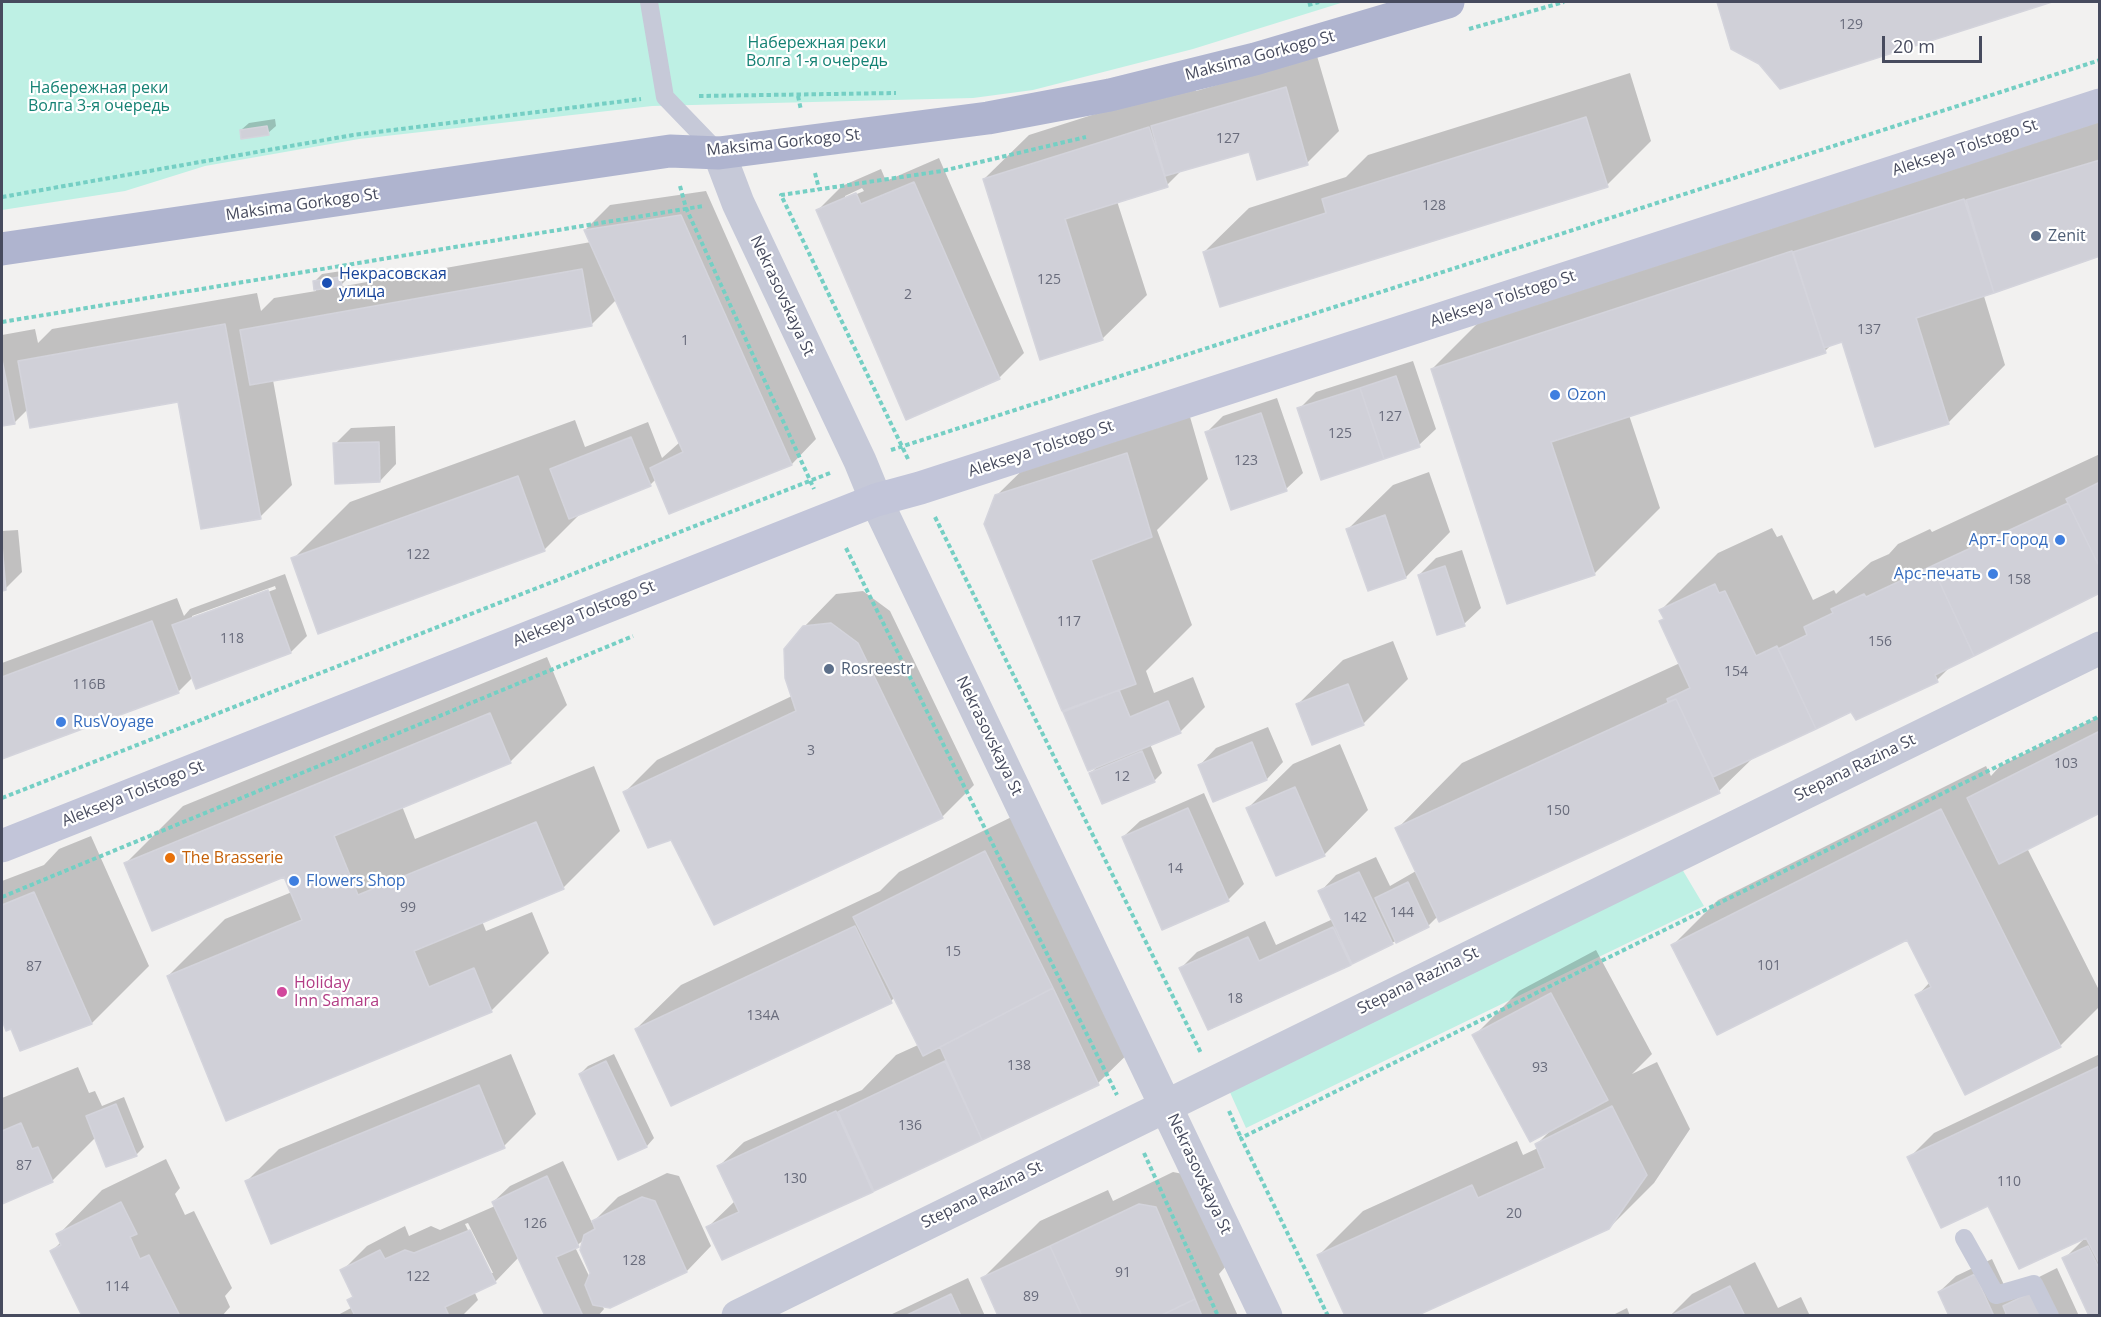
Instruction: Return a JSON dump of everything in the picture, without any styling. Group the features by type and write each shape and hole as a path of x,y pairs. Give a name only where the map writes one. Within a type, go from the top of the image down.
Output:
{"main road":[{"name":"Maksima Gorkogo St","path":"2,249 670,151 719,153 988,118 1110,95 1254,59 1448,2"}],"street":[{"name":"Alekseya Tolstogo St","path":"2,846 876,500 920,488 2100,105"},
{"name":"Nekrasovskaya St","path":"719,153 738,203 860,461 876,500 1266,1316"},
{"name":"Stepana Razina St","path":"738,1316 1214,1080 2100,648"}],"lane":[{"path":"649,2 665,96 719,153"},
{"path":"1964,1238 1996,1295 2034,1284 2050,1316"}],"path":[{"path":"1298,9 1319,2"},
{"path":"1460,31 1564,2"},
{"path":"2,798 903,445 2100,60"},
{"path":"2,197 353,135 665,96 901,93"},
{"path":"2,322 686,208 738,203 942,171 1092,135"},
{"path":"781,195 903,445 920,488 1214,1080 1328,1316"},
{"path":"686,208 809,481 830,517 1130,1122 1218,1316"},
{"path":"834,552 845,548"},
{"path":"2,897 637,634"},
{"path":"1241,1138 2100,716"}],"green space":[{"name":"Набережная реки Волга 3-я очередь","path":"2,2 1344,2 1193,49 1033,90 973,98 652,106 359,139 205,166 125,191 2,210"},
{"path":"1682,869 1704,906 1246,1128 1228,1088"}],"building":[{"path":"1717,2 2052,2 1780,89 1759,64 1731,49"},
{"path":"1286,87 1308,165 1257,180 1249,152 1165,176 1151,126"},
{"path":"1586,117 1608,187 1220,307 1203,252 1326,213 1322,199"},
{"path":"267,126 269,135 241,139 240,130"},
{"path":"1149,127 1168,187 1065,219 1103,340 1040,360 983,179"},
{"path":"2100,160 2100,256 1994,293 1966,200"},
{"path":"914,182 1000,379 906,420 816,210 856,193 861,204"},
{"path":"1964,199 1994,293 1916,318 1949,424 1875,447 1842,342 1824,348 1793,252"},
{"path":"681,215 792,465 669,514 650,468 683,452 584,230"},
{"path":"1792,251 1826,353 1551,442 1595,575 1507,604 1431,369"},
{"path":"582,269 592,326 250,385 240,330"},
{"name":"Некрасовская улица","path":"340,277 342,286 314,290 313,281"},
{"path":"225,324 261,519 201,529 178,402 30,428 18,361"},
{"path":"2,360 15,424 2,426"},
{"path":"1396,376 1420,447 1384,459 1360,388"},
{"path":"1360,388 1384,459 1321,480 1297,408"},
{"path":"1261,413 1287,491 1231,510 1205,432"},
{"path":"631,437 651,486 569,519 550,469"},
{"path":"379,442 380,482 335,484 333,443"},
{"path":"1127,453 1152,537 1091,560 1136,684 1062,711 984,524 995,495"},
{"path":"518,476 545,551 318,634 291,558"},
{"path":"2100,482 2100,568 2066,499"},
{"path":"2068,503 2100,568 2100,593 1974,656 1932,566"},
{"path":"1385,515 1406,578 1368,591 1346,529"},
{"path":"2,546 6,590 2,591"},
{"path":"1445,566 1465,626 1437,635 1418,575"},
{"path":"1932,566 1974,656 1935,675 1938,682 1856,720 1851,712 1816,729 1778,649 1807,635 1804,627 1833,613 1831,609 1864,594 1866,597"},
{"path":"1715,584 1719,593 1725,591 1756,656 1777,646 1816,729 1713,777 1676,699 1668,702 1667,699 1690,688 1659,621 1664,619 1659,610"},
{"path":"268,590 291,653 196,689 172,625"},
{"path":"152,621 179,693 2,759 2,677"},
{"path":"831,623 858,643 943,818 714,925 671,840 648,848 623,792 796,711 785,678 784,649 803,626"},
{"path":"1348,684 1364,725 1312,745 1296,704"},
{"path":"1119,690 1130,717 1168,701 1181,733 1088,771 1063,712"},
{"path":"1676,699 1720,793 1439,922 1395,828"},
{"path":"490,713 511,763 334,836 358,895 536,822 564,889 414,951 429,987 474,968 492,1012 226,1121 167,976 302,920 284,877 152,931 124,863"},
{"path":"2100,731 2100,813 1999,864 1967,798"},
{"path":"1252,742 1267,780 1213,802 1198,765"},
{"path":"1142,751 1155,782 1102,804 1089,773"},
{"path":"1295,787 1325,856 1276,876 1246,808"},
{"path":"1188,808 1229,901 1162,930 1122,837"},
{"path":"1941,809 2061,1047 1965,1095 1915,995 1931,987 1907,940 1717,1035 1671,945"},
{"path":"985,851 1053,988 923,1056 853,917"},
{"path":"1359,872 1393,944 1352,964 1318,891"},
{"path":"1408,882 1429,927 1396,943 1375,898"},
{"path":"34,892 92,1024 20,1051 11,1029 6,1031 2,1020 2,905"},
{"path":"855,926 892,1003 671,1106 635,1029"},
{"path":"1333,927 1351,965 1208,1030 1179,968 1248,937 1259,961"},
{"path":"1053,988 1099,1085 982,1140 940,1047"},
{"path":"1551,993 1608,1100 1530,1142 1472,1035"},
{"path":"606,1061 647,1147 618,1160 579,1074"},
{"path":"945,1061 982,1140 874,1191 838,1112"},
{"path":"2100,1066 2100,1265 2086,1238 2019,1269 1988,1206 1941,1228 1907,1157"},
{"path":"479,1085 505,1148 271,1244 245,1181"},
{"path":"116,1104 137,1156 106,1167 86,1116"},
{"path":"1612,1106 1647,1175 1609,1229 1416,1316 1345,1316 1317,1255 1472,1185 1478,1198 1545,1168 1535,1144"},
{"path":"836,1111 873,1192 722,1260 706,1227 739,1212 717,1166"},
{"path":"21,1123 32,1149 38,1147 53,1182 2,1204 2,1131"},
{"path":"547,1176 579,1247 556,1257 583,1316 545,1316 492,1202"},
{"path":"642,1197 655,1201 687,1272 610,1308 593,1305 585,1285 590,1273 580,1250 584,1235 595,1229 592,1221"},
{"path":"121,1202 137,1234 130,1237 140,1259 149,1255 180,1316 82,1316 50,1251 61,1245 56,1234"},
{"path":"1139,1204 1156,1207 1195,1299 1160,1316 1082,1316 1050,1246"},
{"path":"470,1230 496,1283 445,1307 449,1316 355,1316 347,1300 353,1297 340,1270 380,1250 385,1259 405,1250 414,1253"},
{"path":"1050,1246 1082,1316 998,1316 981,1278"},
{"path":"2088,1246 2100,1270 2100,1316 2089,1316 2062,1258"},
{"path":"1975,1274 1994,1316 1949,1316 1938,1292"},
{"path":"1730,1286 1745,1316 1670,1316"},
{"path":"2032,1292 2044,1316 2007,1316 2003,1306"},
{"path":"951,1294 961,1316 905,1316"},
{"path":"1195,1299 1202,1316 1160,1316"}],"place":[{"name":"Zenit","path":"2036,236"},
{"name":"Некрасовская улица","path":"327,283"},
{"name":"Ozon","path":"1555,395"},
{"name":"Арт-Город","path":"2060,540"},
{"name":"Арс-печать","path":"1993,574"},
{"name":"Rosreestr","path":"829,669"},
{"name":"RusVoyage","path":"61,722"},
{"name":"The Brasserie","path":"170,858"},
{"name":"Flowers Shop","path":"294,881"},
{"name":"Holiday Inn Samara","path":"282,992"}],"park label":[{"name":"Набережная реки Волга 1-я очередь","path":"817,52"}]}
